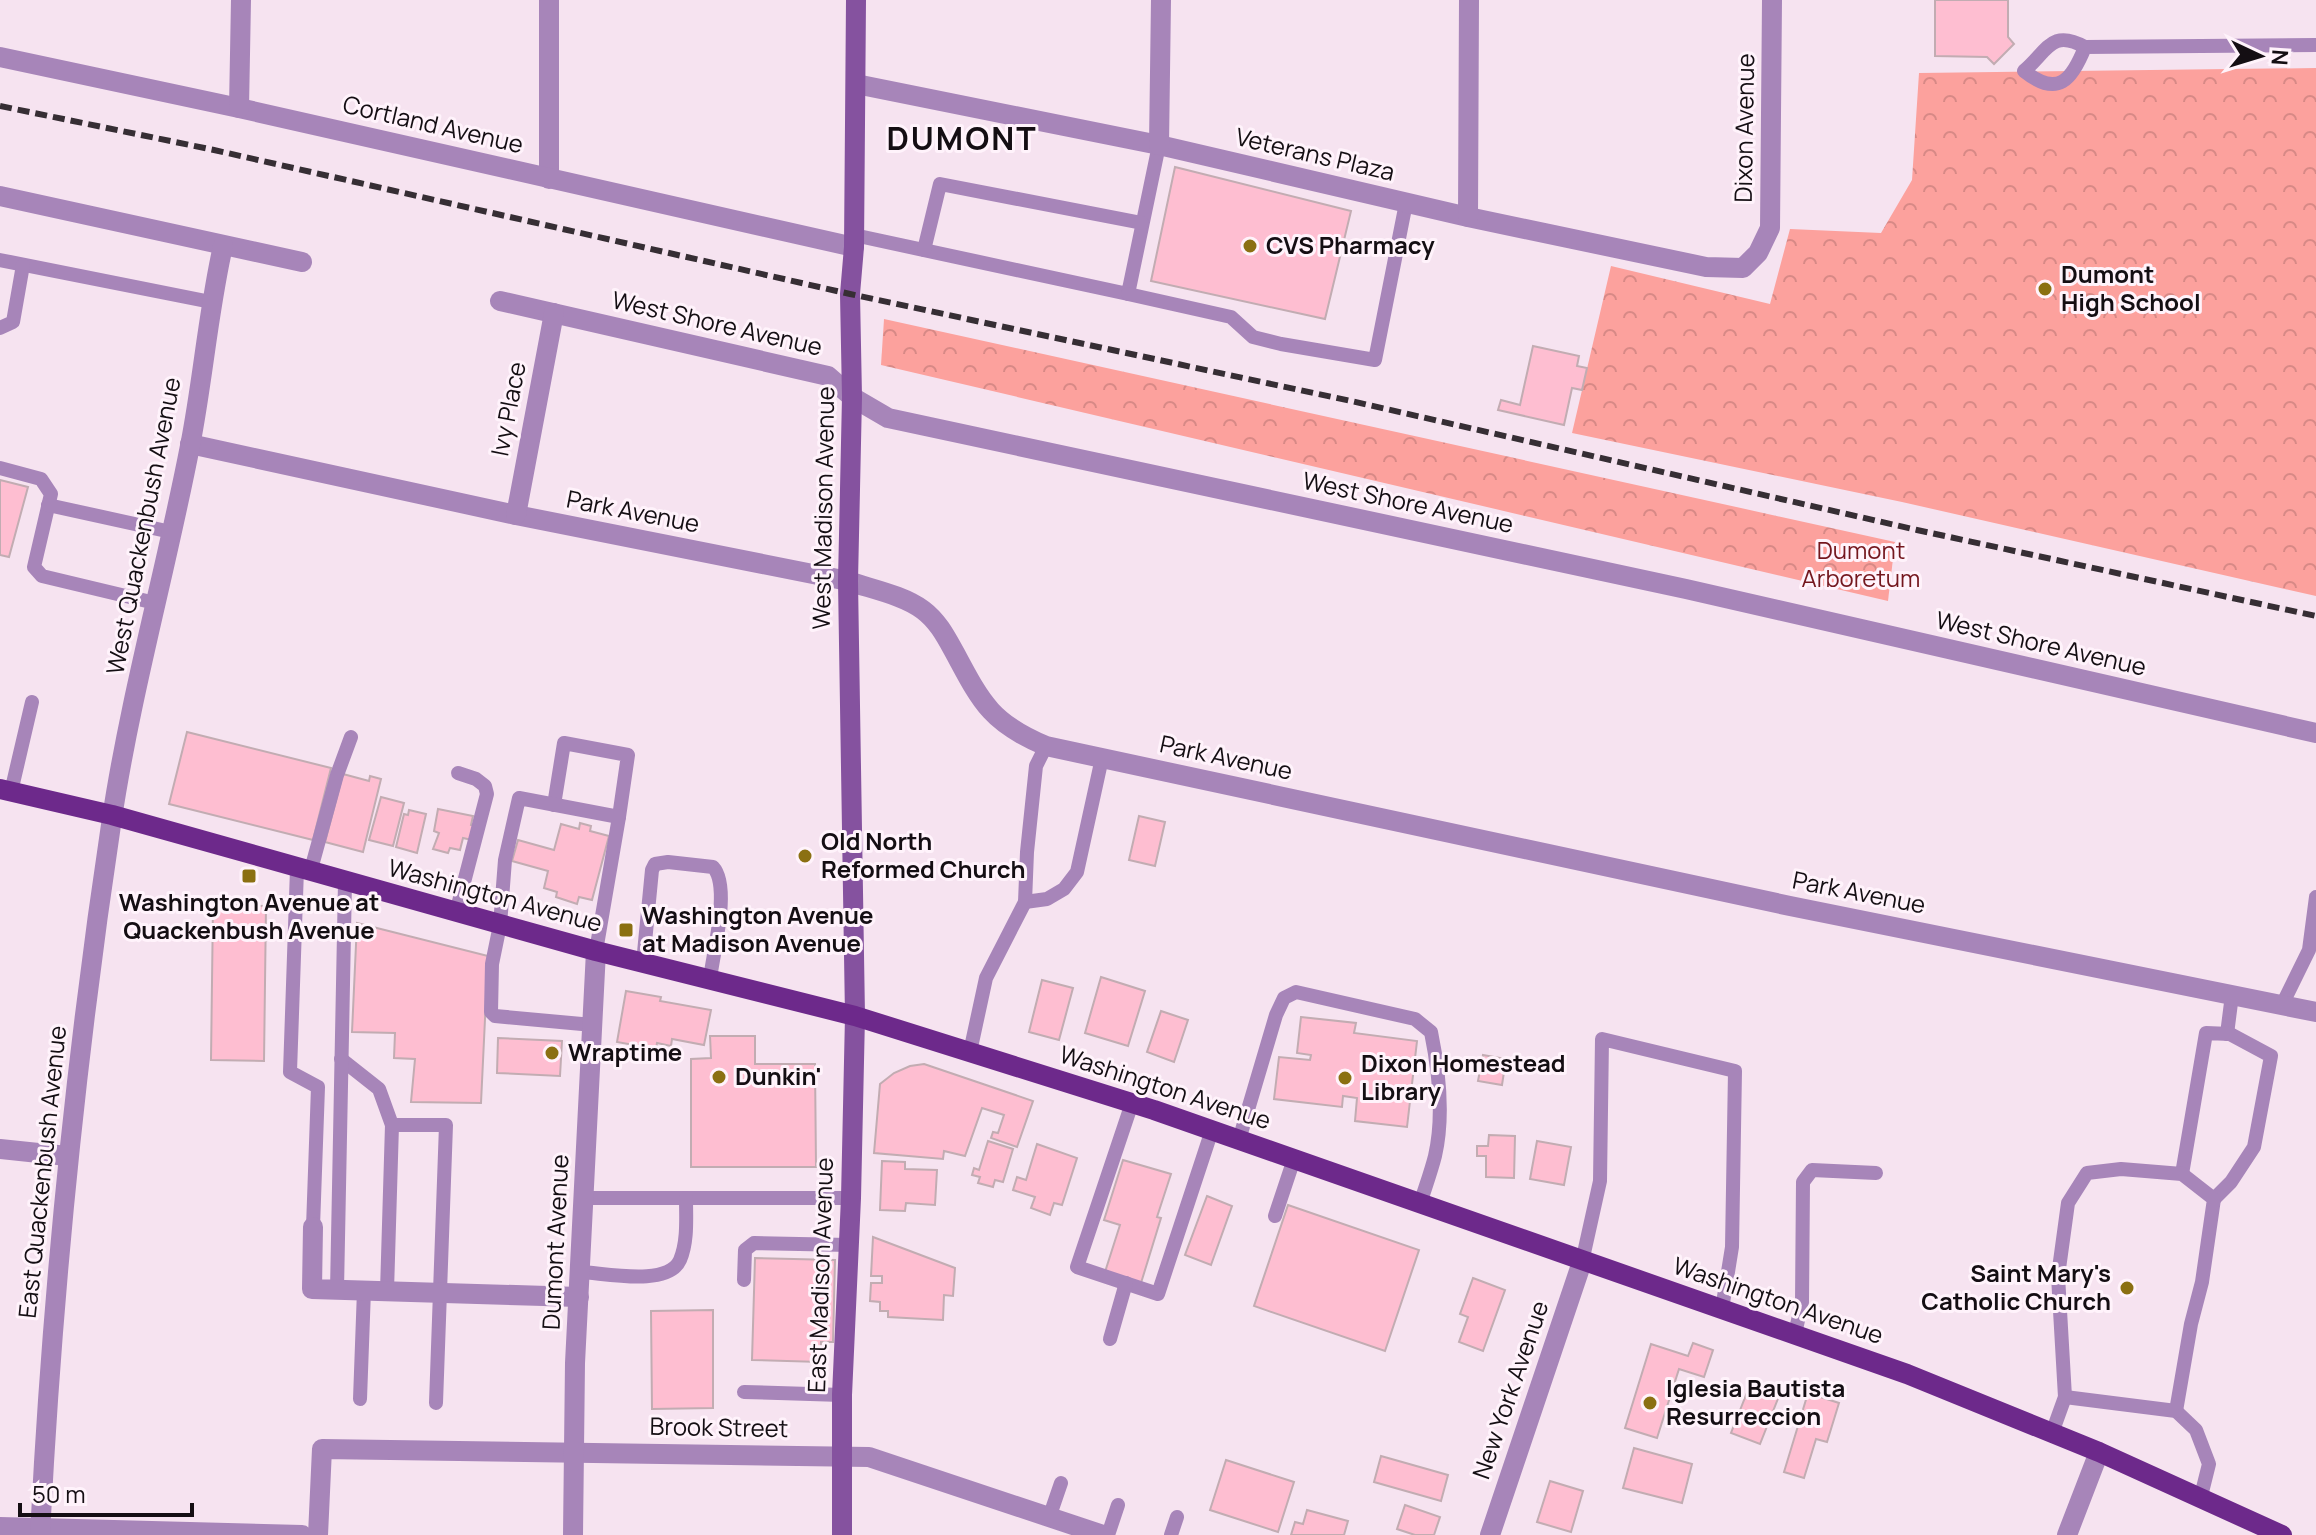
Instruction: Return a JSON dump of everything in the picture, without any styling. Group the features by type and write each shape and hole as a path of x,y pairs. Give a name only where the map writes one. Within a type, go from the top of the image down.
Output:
{"main road":[{"name":"West Madison Avenue","path":"855,1016 848,581 856,0"},
{"name":"Washington Avenue","path":"5,790 112,815 596,951 855,1016 1132,1103 1907,1374 2099,1452 2282,1535"},
{"name":"East Madison Avenue","path":"842,1535 842,1395 855,1016"}],"street":[{"path":"239,108 241,0"},
{"path":"549,0 549,179"},
{"path":"1159,145 1161,0"},
{"path":"1468,217 1469,0"},
{"name":"Dixon Avenue","path":"1758,253 1770,228 1772,0"},
{"name":"Cortland Avenue","path":"0,57 549,179 854,241"},
{"name":"Veterans Plaza","path":"856,84 1159,145 1468,217 1706,267 1743,268 1758,253"},
{"path":"0,196 302,262"},
{"name":"West Quackenbush Avenue","path":"112,815 190,444 211,302 223,246"},
{"name":"West Shore Avenue","path":"500,301 828,376 852,397 888,418 1686,589 2316,733"},
{"name":"Ivy Place","path":"516,515 554,313"},
{"name":"Park Avenue","path":"190,444 516,515 848,581 922,609 942,629 971,683 994,716 1015,733 1046,746 1805,909 2316,1012"},
{"name":"East Quackenbush Avenue","path":"40,1532 67,1156 112,815"},
{"name":"Dumont Avenue","path":"573,1535 579,1297 596,951"},
{"path":"0,1149 67,1156"},
{"path":"313,1227 312,1289 579,1297"},
{"name":"New York Avenue","path":"1490,1535 1582,1262"},
{"name":"Brook Street","path":"318,1535 322,1449 869,1457 1106,1535"},
{"path":"2067,1535 2099,1452"},
{"path":"0,1527 40,1532 302,1535"}],"lane":[{"path":"2085,47 2316,45"},
{"path":"1128,294 1159,145"},
{"path":"924,250 940,184 1142,223"},
{"path":"854,241 924,250 1231,317 1253,337 1375,360 1406,203"},
{"path":"0,260 211,302"},
{"path":"0,328 13,322 23,265"},
{"path":"0,468 41,479 51,494 34,567 42,576 155,603"},
{"path":"48,505 171,532"},
{"path":"5,790 32,702"},
{"path":"313,1227 318,1087 290,1072 303,871 351,737"},
{"path":"554,805 564,743 628,755 596,951"},
{"path":"970,1052 986,978 1025,902 1036,766 1046,746"},
{"path":"1025,902 1047,899 1064,889 1077,872 1102,758"},
{"path":"456,913 487,794 485,786 476,779 458,773"},
{"path":"593,1025 493,1014 490,1004 492,964 500,925 505,860 519,798 619,817"},
{"path":"643,963 655,864 668,862 713,867 719,874 722,893 710,979"},
{"path":"337,1290 345,882"},
{"path":"2282,1005 2309,950 2316,897"},
{"path":"1239,1140 1276,1015 1284,998 1296,992 1415,1019 1431,1032 1437,1057 1440,1118 1436,1154 1420,1204"},
{"path":"2227,1034 2232,995"},
{"path":"2176,1411 2191,1324 2202,1282 2214,1199 2231,1182 2254,1147 2271,1056 2227,1034 2206,1033 2182,1174"},
{"path":"1582,1262 1600,1181 1602,1039 1735,1071 1732,1247 1722,1309"},
{"path":"341,1059 379,1089 392,1125 387,1291"},
{"path":"1132,1103 1077,1267 1158,1294 1212,1130"},
{"path":"392,1125 446,1125 436,1403"},
{"path":"1275,1216 1294,1159"},
{"path":"2052,1433 2065,1397 2058,1276 2068,1203 2087,1173 2121,1169 2182,1174 2214,1199"},
{"path":"1795,1334 1802,1302 1803,1182 1812,1170 1876,1173"},
{"path":"584,1198 851,1198"},
{"path":"581,1272 659,1277 672,1269 679,1263 685,1243 686,1198"},
{"path":"744,1280 745,1250 754,1243 849,1245"},
{"path":"1110,1339 1126,1283"},
{"path":"360,1399 364,1290"},
{"path":"744,1392 842,1395"},
{"path":"2065,1397 2176,1411 2196,1430 2209,1464 2201,1496"},
{"path":"1049,1518 1061,1483"},
{"path":"1106,1535 1118,1505"},
{"path":"1171,1535 1177,1517"}],"green space":[{"name":"Dumont High School","path":"2316,68 2316,596 1902,502 1572,433 1611,266 1770,304 1790,229 1881,233 1912,180 1919,73"},
{"name":"Dumont Arboretum","path":"884,319 1895,542 1888,601 881,365"}],"building":[{"path":"1935,0 2008,0 2008,37 2014,44 1994,64 1987,57 1935,56"},
{"name":"CVS Pharmacy","path":"1175,167 1351,211 1325,319 1151,281"},
{"path":"1533,346 1579,356 1577,366 1587,368 1582,390 1572,388 1564,425 1498,410 1501,400 1520,405"},
{"path":"0,480 28,487 9,557 0,555"},
{"path":"187,732 331,768 313,840 169,804"},
{"path":"343,774 369,781 370,776 381,779 363,852 325,842"},
{"path":"381,797 404,803 393,846 369,840"},
{"path":"438,809 473,816 471,825 475,826 472,840 463,838 460,850 450,848 448,853 433,849 439,833 434,831"},
{"path":"409,810 426,814 417,853 396,847 404,814 408,815"},
{"path":"1139,816 1165,822 1155,866 1129,860"},
{"path":"580,823 591,826 590,831 609,836 592,900 579,897 577,904 556,897 557,892 544,888 548,871 512,861 518,840 554,850 561,824 579,829"},
{"path":"213,905 266,906 264,1061 211,1060"},
{"path":"357,923 488,956 481,1103 411,1102 415,1059 394,1058 395,1033 352,1032"},
{"path":"1101,977 1145,991 1128,1046 1085,1033"},
{"path":"1042,980 1073,988 1059,1040 1029,1032"},
{"path":"626,991 711,1010 704,1045 672,1039 671,1046 657,1043 656,1049 617,1042"},
{"path":"1161,1011 1188,1020 1174,1062 1147,1052"},
{"name":"Dixon Homestead Library","path":"1301,1017 1356,1023 1354,1033 1417,1041 1407,1127 1355,1121 1357,1098 1343,1096 1342,1107 1274,1099 1279,1057 1310,1060 1311,1055 1297,1053"},
{"path":"710,1036 755,1036 755,1064 815,1064 816,1167 691,1167 691,1059 711,1058"},
{"path":"498,1038 562,1041 560,1076 497,1073"},
{"path":"1483,1055 1506,1059 1502,1085 1478,1081"},
{"path":"924,1064 1033,1101 1017,1147 991,1138 993,1132 998,1133 1004,1115 982,1108 965,1156 944,1151 943,1159 874,1153 880,1084 894,1073"},
{"path":"1489,1135 1515,1136 1514,1178 1486,1177 1486,1156 1477,1156 1477,1146 1488,1146"},
{"path":"988,1141 1013,1149 1003,1182 995,1180 993,1187 978,1183 980,1177 972,1175 974,1168 979,1170"},
{"path":"1537,1141 1571,1147 1564,1185 1530,1179"},
{"path":"1037,1144 1077,1158 1062,1205 1054,1203 1050,1215 1031,1208 1035,1197 1013,1190 1017,1177 1026,1180"},
{"path":"1123,1160 1171,1174 1141,1283 1105,1272 1120,1225 1104,1220"},
{"path":"882,1161 905,1162 905,1169 937,1170 935,1205 906,1203 905,1211 880,1210"},
{"path":"1207,1196 1232,1206 1211,1265 1185,1255"},
{"path":"1288,1205 1419,1250 1385,1351 1254,1306"},
{"path":"873,1237 955,1268 953,1296 944,1295 943,1320 888,1317 888,1311 880,1311 880,1302 870,1301 871,1283 882,1283 882,1276 871,1276"},
{"path":"755,1258 835,1260 833,1342 821,1342 820,1362 752,1360"},
{"path":"1473,1278 1505,1290 1483,1351 1459,1342 1468,1317 1460,1314"},
{"path":"713,1310 713,1408 652,1409 651,1311"},
{"name":"Iglesia Bautista Resurreccion","path":"1693,1343 1713,1350 1704,1377 1679,1369 1657,1438 1625,1428 1651,1344 1688,1356"},
{"path":"1750,1385 1779,1396 1760,1444 1731,1433"},
{"path":"1808,1393 1839,1403 1827,1442 1816,1439 1804,1478 1784,1472"},
{"path":"1634,1448 1692,1464 1682,1503 1623,1488"},
{"path":"1381,1456 1448,1475 1441,1501 1374,1482"},
{"path":"1226,1460 1294,1482 1278,1532 1210,1510"},
{"path":"1550,1481 1583,1491 1571,1532 1537,1522"},
{"path":"1405,1505 1440,1517 1434,1535 1415,1535 1397,1529"},
{"path":"1307,1510 1348,1521 1344,1535 1291,1535 1295,1522 1303,1524"}],"railway":[{"path":"0,106 214,150 850,294 1351,401 1917,530 2316,616"}],"place":[{"name":"CVS Pharmacy","path":"1250,246"},
{"name":"Dumont High School","path":"2045,289"},
{"name":"Old North Reformed Church","path":"805,856"},
{"name":"Washington Avenue at Quackenbush Avenue","path":"249,876"},
{"name":"Washington Avenue at Madison Avenue","path":"626,930"},
{"name":"Wraptime","path":"552,1053"},
{"name":"Dunkin'","path":"719,1077"},
{"name":"Dixon Homestead Library","path":"1345,1078"},
{"name":"Saint Mary's Catholic Church","path":"2127,1288"},
{"name":"Iglesia Bautista Resurreccion","path":"1650,1403"}],"district":[{"name":"DUMONT","path":"962,139"}]}
